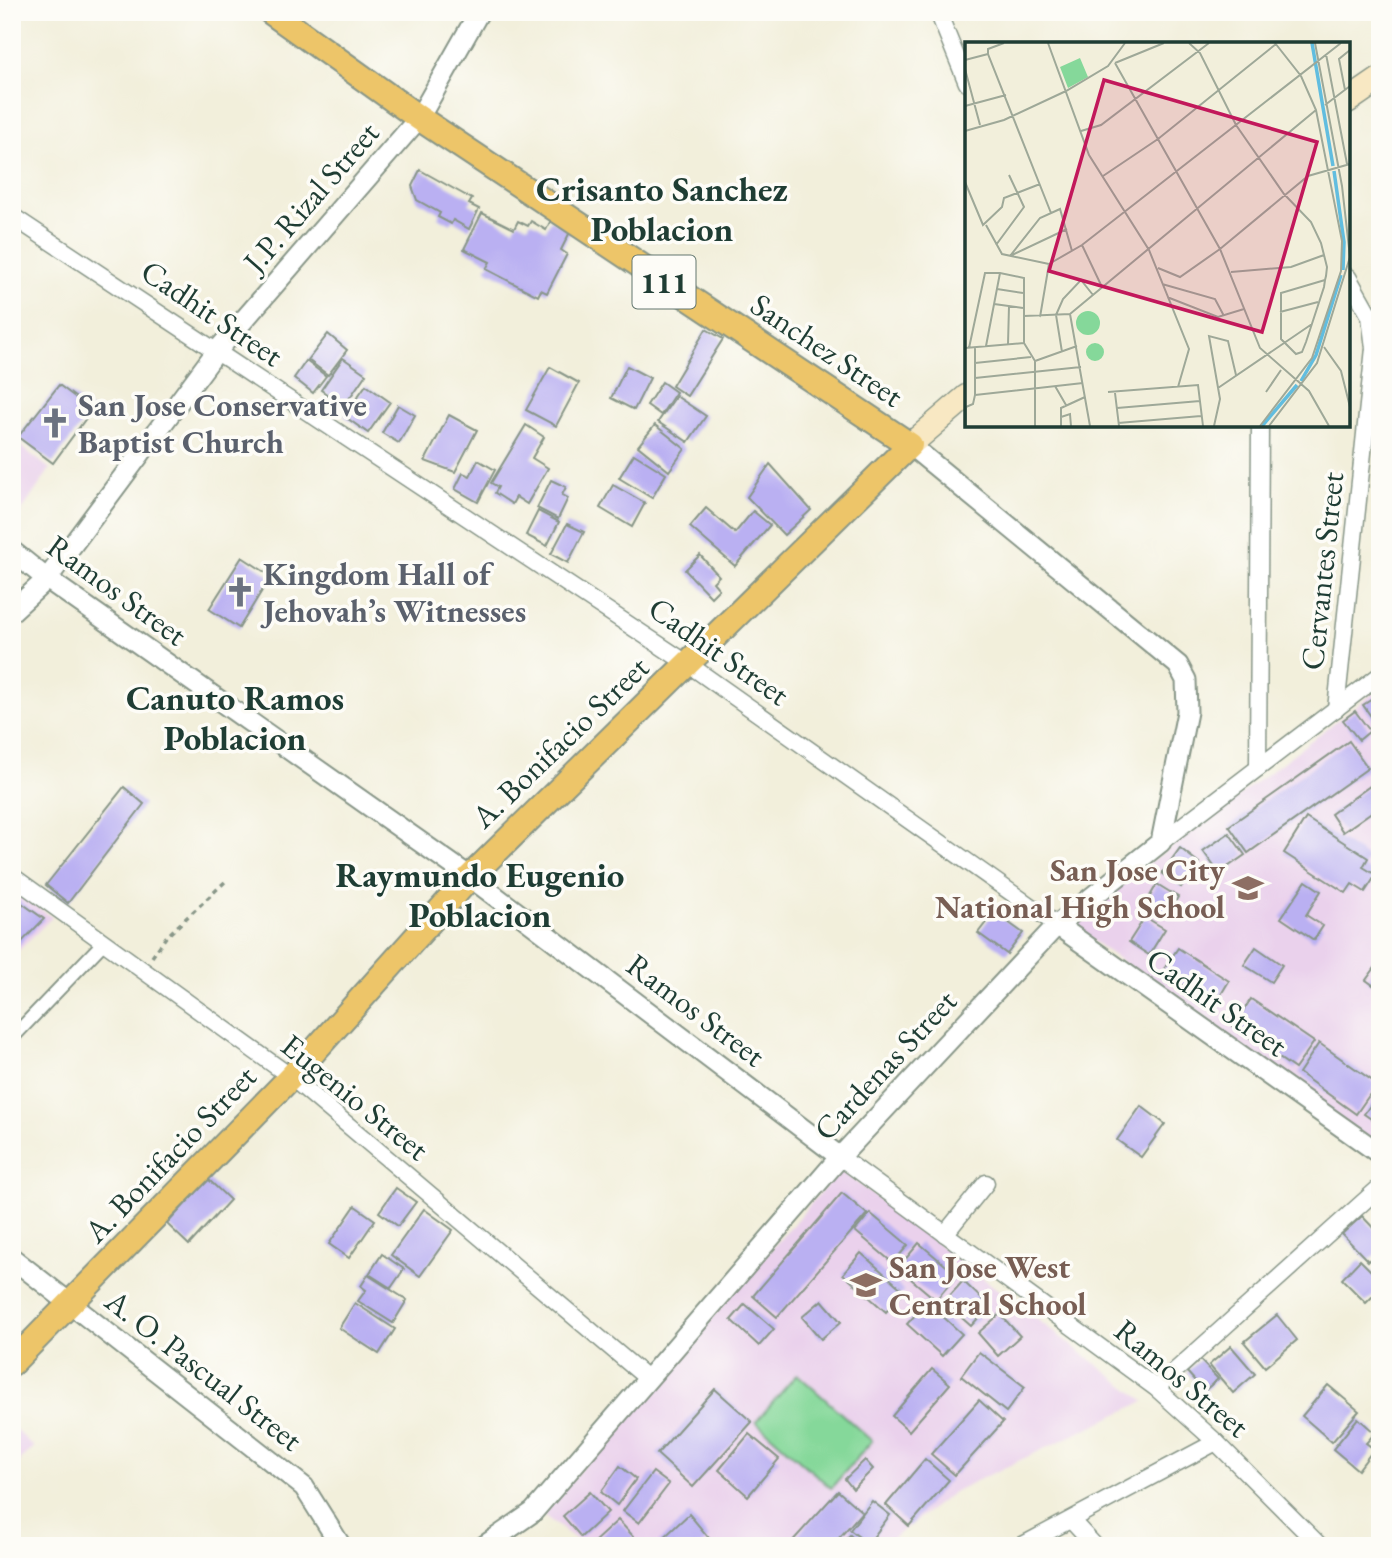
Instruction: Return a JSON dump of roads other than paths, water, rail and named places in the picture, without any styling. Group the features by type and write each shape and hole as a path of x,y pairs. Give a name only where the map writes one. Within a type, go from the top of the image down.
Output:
{"main road":[{"name":"Sanchez Street","path":"271,12 419,118 910,445"},
{"path":"1350,100 1380,79"},
{"name":"A. Bonifacio Street","path":"12,1363 291,1077 470,877 910,445 965,398"}],"street":[{"name":"J.P. Rizal Street","path":"12,611 47,579 216,352 419,118 479,12"},
{"path":"937,12 965,78"},
{"name":"Cadhit Street","path":"12,216 688,664 1380,1154"},
{"name":"Cervantes Street","path":"1336,709 1374,348 1374,331 1351,289"},
{"path":"1258,768 1260,427"},
{"name":"Sanchez Street","path":"910,445 1178,665 1186,680 1188,705 1161,842"},
{"name":"Ramos Street","path":"12,551 47,579 470,877 839,1157 1156,1388 1216,1442 1320,1546"},
{"name":"Cardenas Street","path":"484,1546 533,1512 839,1157 1057,925 1380,675"},
{"name":"Eugenio Street","path":"12,876 291,1077 648,1379"},
{"path":"12,1038 104,942"},
{"path":"945,1234 986,1183"},
{"path":"1156,1388 1380,1187"},
{"name":"A. O. Pascual Street","path":"12,1258 304,1487 341,1546"},
{"path":"1021,1546 1216,1442"},
{"path":"1071,1520 1095,1546"}],"place":[{"name":"San Jose Conservative Baptist Church","path":"55,423"},
{"name":"Kingdom Hall of Jehovah’s Witnesses","path":"240,592"},
{"name":"San Jose City National High School","path":"1248,888"},
{"name":"San Jose West Central School","path":"866,1285"}],"district":[{"name":"Crisanto Sanchez Poblacion","path":"662,208"},
{"name":"Canuto Ramos Poblacion","path":"235,717"},
{"name":"Raymundo Eugenio Poblacion","path":"480,894"}]}
